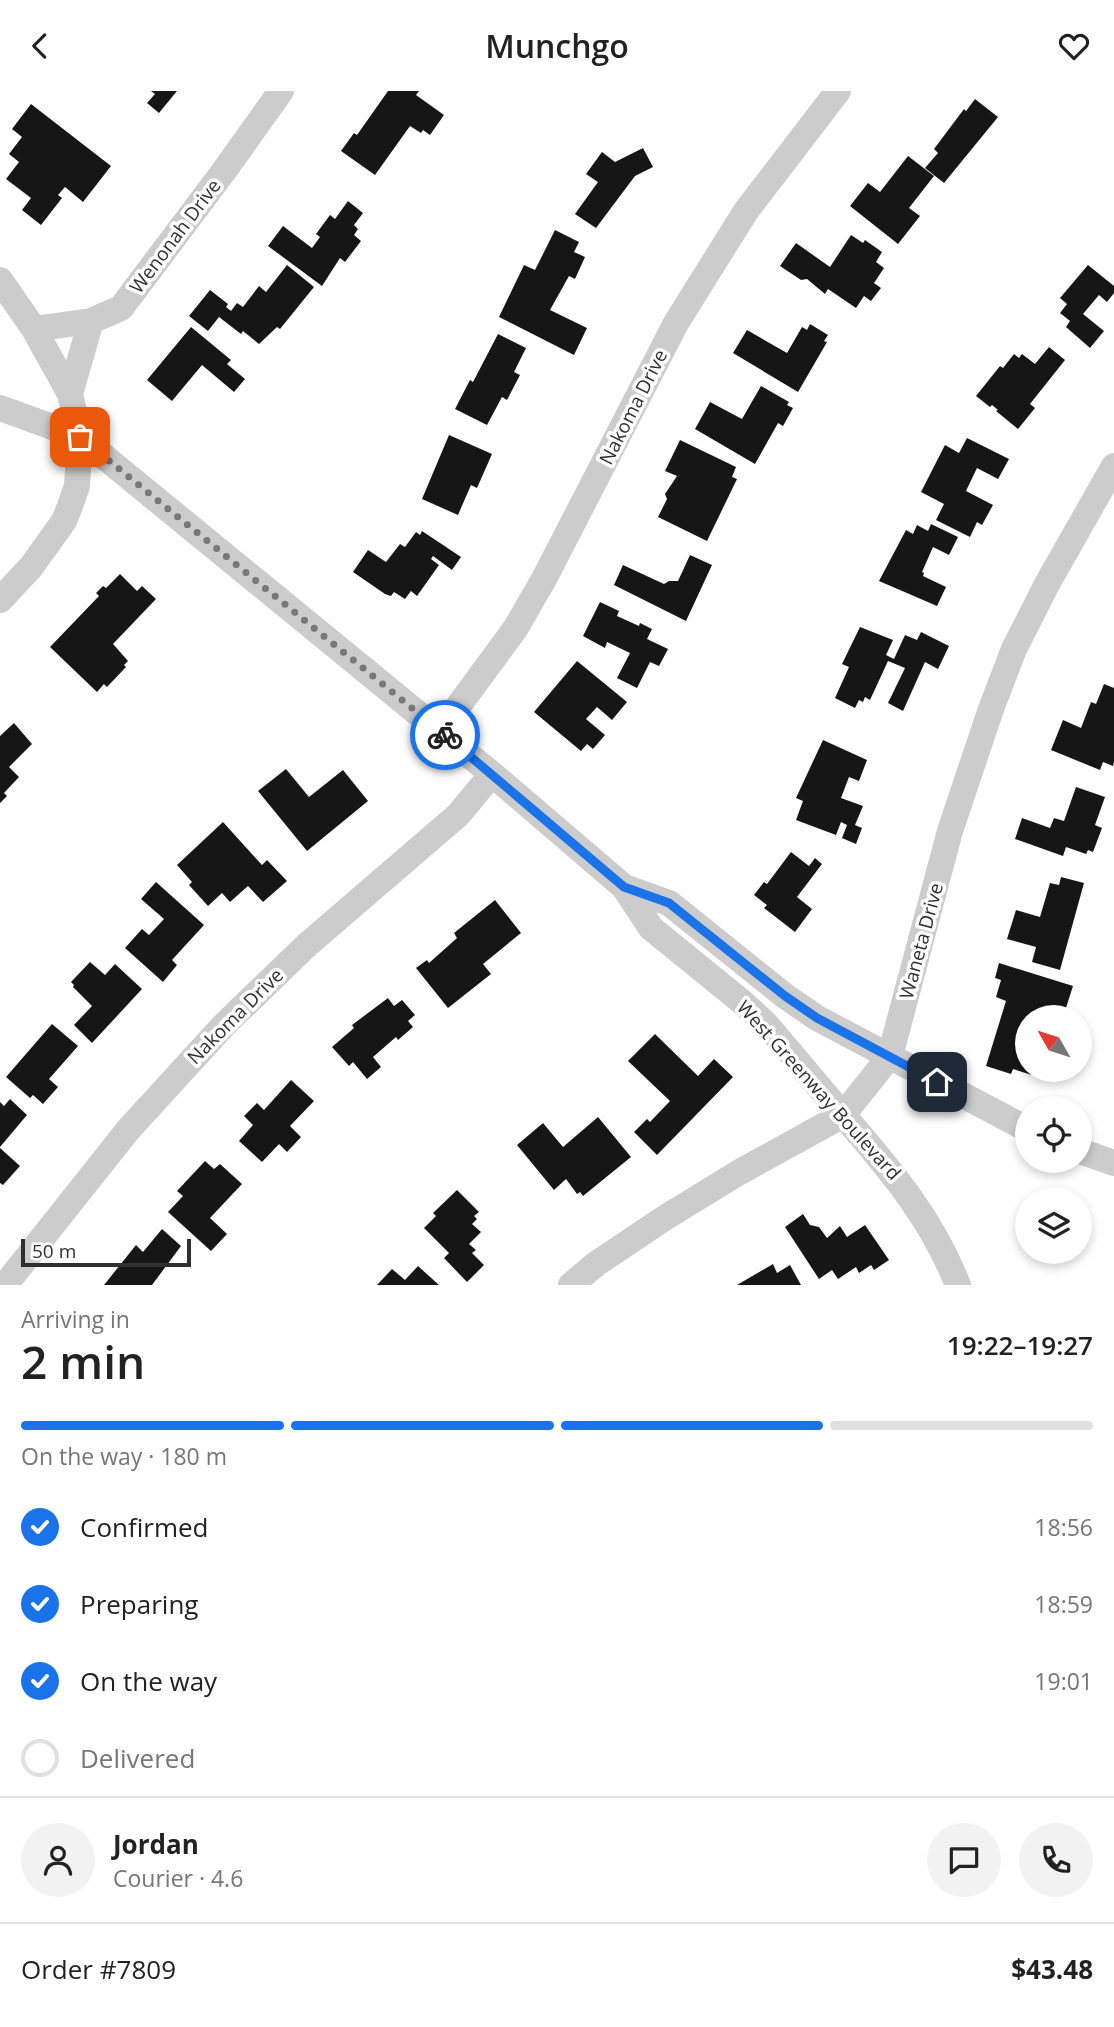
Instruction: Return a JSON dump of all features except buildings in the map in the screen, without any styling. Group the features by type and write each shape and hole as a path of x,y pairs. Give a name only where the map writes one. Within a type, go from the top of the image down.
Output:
{"street":[{"name":"Wenonah Drive","path":"34,329 91,321 121,308 281,91"},
{"name":"Nakoma Drive","path":"440,731 515,629 544,579 676,323 746,211 838,91"},
{"path":"0,280 34,329 70,394 80,437 77,486 64,521 31,567 0,600"},
{"path":"70,394 91,321"},
{"path":"0,408 80,437 492,774 624,887 669,903 785,996 817,1018 1015,1123"},
{"name":"Waneta Drive","path":"571,1285 596,1264 663,1219 738,1173 843,1115 890,1056 950,831 991,709 1014,649 1046,584 1114,466"},
{"name":"Nakoma Drive","path":"5,1285 128,1130 224,1025 307,945 458,815 492,774"},
{"name":"West Greenway Boulevard","path":"624,887 651,928 764,1022 900,1181 947,1257 958,1285"},
{"path":"1092,1155 1114,1163"}],"way so far":[{"path":"80,437 445,735"}],"route":[{"path":"445,735 624,887 669,903 785,996 817,1018 937,1082"}]}
